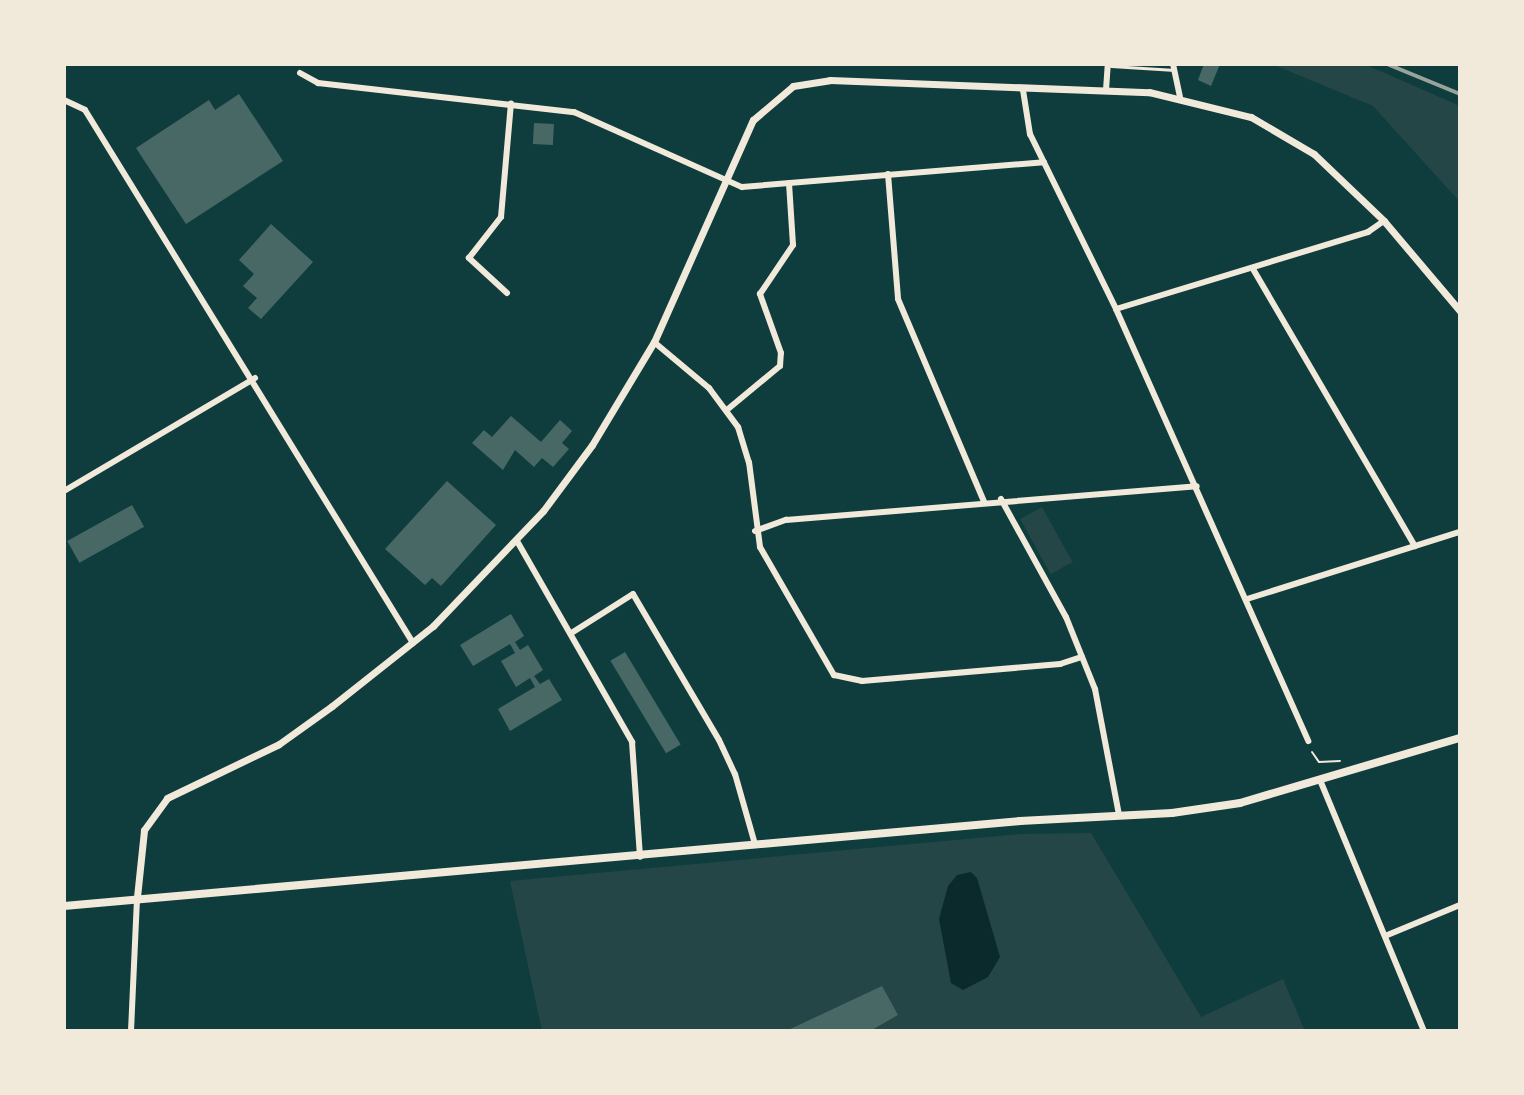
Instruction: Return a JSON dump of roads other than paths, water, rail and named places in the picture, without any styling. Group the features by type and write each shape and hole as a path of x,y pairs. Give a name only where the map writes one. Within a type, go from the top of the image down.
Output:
{"main road":[{"path":"64,906 137,897 640,857 755,844 1240,803 1460,738"}],"street":[{"path":"1106,90 1108,65"},
{"path":"1174,67 1180,96"},
{"path":"300,73 318,83 511,103 595,119 742,187 1044,162"},
{"path":"131,1031 137,897 144,830 167,798 279,744 413,643 517,541 592,445 654,342 753,120 793,86 830,80 1023,90 1106,90 1180,96 1251,117 1289,136 1384,221 1460,311"},
{"path":"1023,90 1023,114 1044,162 1197,486 1308,741"},
{"path":"64,100 85,110 255,378 413,643"},
{"path":"507,293 469,258 501,217 511,103"},
{"path":"888,174 898,299 984,502"},
{"path":"728,409 780,366 781,353 760,294 793,245 789,183"},
{"path":"1116,309 1368,232 1384,221"},
{"path":"1253,269 1415,546"},
{"path":"654,342 728,409 745,444 755,531 828,667 842,680 1060,664 1082,657"},
{"path":"64,491 255,378"},
{"path":"755,531 786,520 1001,499 1197,486"},
{"path":"1001,499 1082,657 1095,689 1119,815"},
{"path":"1247,599 1460,532"},
{"path":"517,541 573,632 632,742 640,857"},
{"path":"573,632 633,594 724,751 755,844"},
{"path":"1320,780 1424,1031"},
{"path":"1385,936 1460,905"}],"lane":[{"path":"1108,65 1174,67"}],"railway":[{"path":"1387,64 1460,94"}]}
